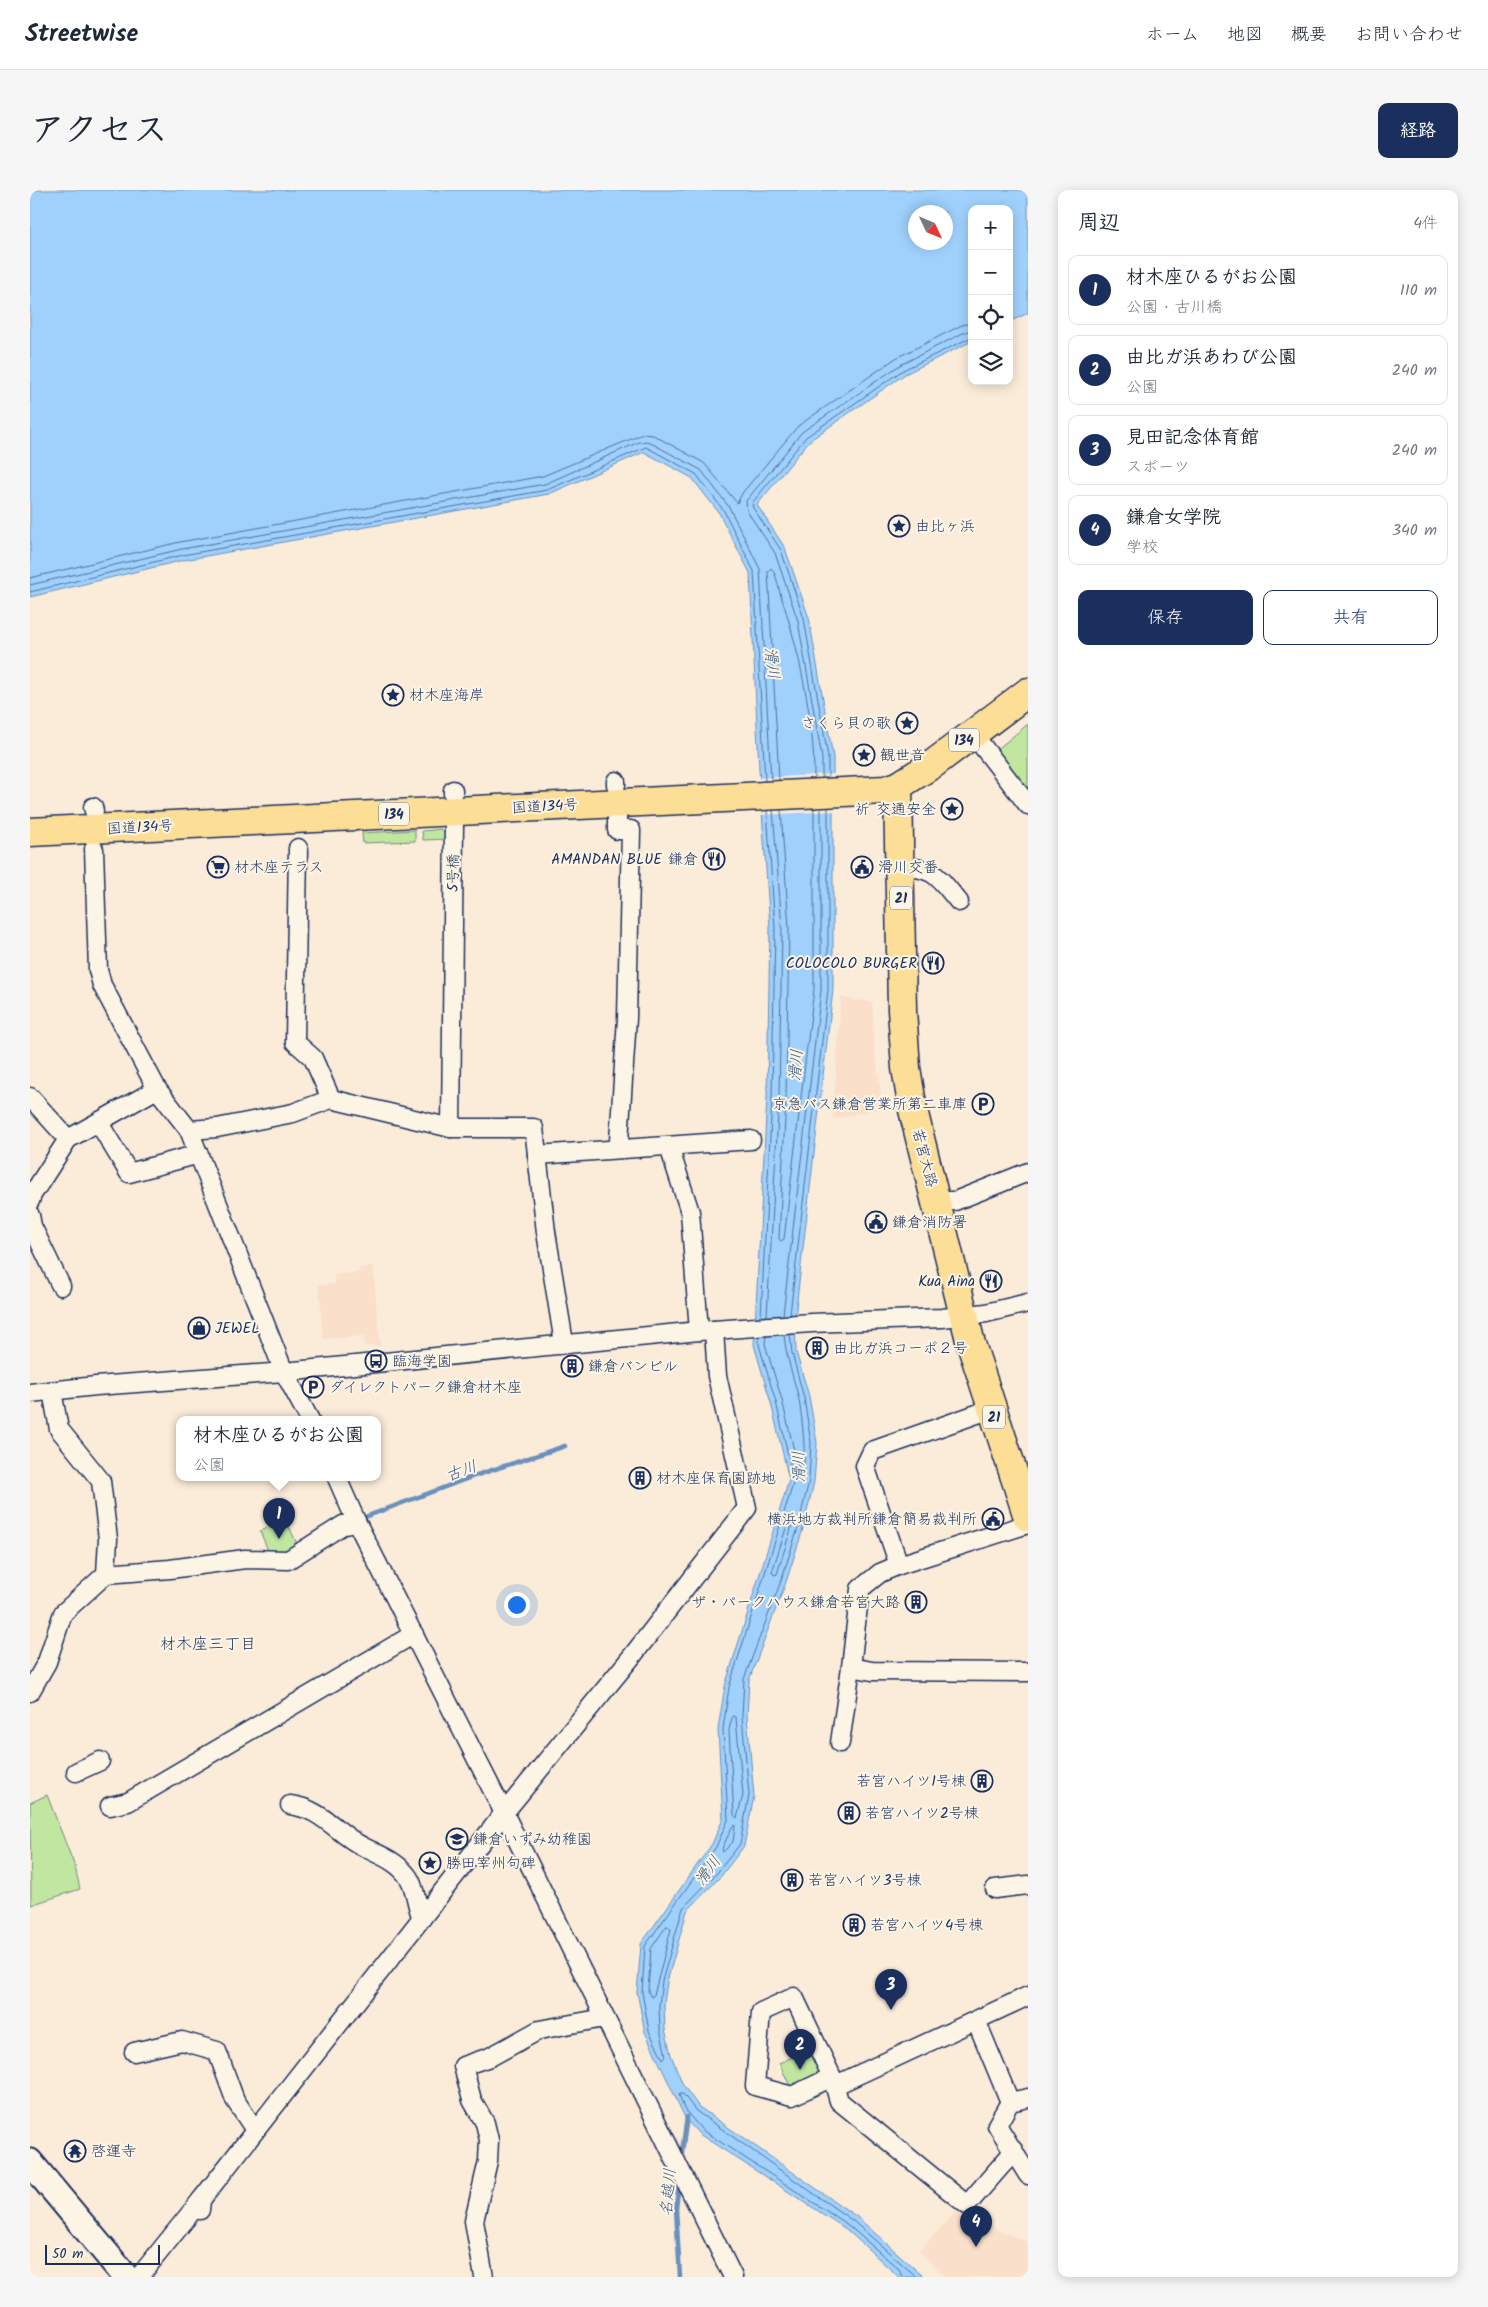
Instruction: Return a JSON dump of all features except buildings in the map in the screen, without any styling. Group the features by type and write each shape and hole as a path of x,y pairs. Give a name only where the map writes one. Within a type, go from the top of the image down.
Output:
{"main road":[{"name":"国道134号","path":"30,832 885,790 898,786 973,734 1028,692"},
{"name":"若宮大路","path":"898,786 901,866 901,979 906,1068 913,1110 963,1316 991,1409 1028,1517"}],"street":[{"path":"973,734 1028,805"},
{"path":"616,815 617,830 631,830 627,1018 620,1141 622,1149"},
{"name":"5号橋","path":"451,1128 454,822"},
{"path":"298,848 295,1042 312,1058 331,1099"},
{"path":"94,849 98,970 102,985 156,1089 189,1130 208,1184 284,1372 308,1416"},
{"path":"901,866 923,868 935,873 959,902"},
{"path":"30,1201 32,1194 68,1139 99,1124 156,1089"},
{"path":"30,1097 68,1139"},
{"path":"189,1130 217,1128 293,1114 331,1099 451,1128 534,1128 564,1343"},
{"path":"99,1124 129,1173 199,1154"},
{"path":"537,1155 751,1140"},
{"path":"139,2277 200,2205 255,2130 504,1813 632,1655 746,1508 706,1330 690,1212 669,1147"},
{"path":"936,1200 955,1201 1028,1172"},
{"path":"30,1215 32,1226 61,1286"},
{"path":"30,1393 96,1386 284,1372 706,1330 963,1316 1028,1303"},
{"path":"52,1391 59,1429 101,1481 108,1539 106,1574"},
{"path":"898,1565 865,1466 872,1450 991,1409"},
{"path":"338,1481 354,1516 504,1813 733,2277"},
{"path":"30,1692 47,1662 63,1613 106,1574 170,1569 245,1558 288,1560 354,1516"},
{"path":"840,1743 860,1590 880,1573 898,1565 1028,1524"},
{"path":"110,1806 128,1802 414,1634"},
{"path":"851,1668 872,1671 1028,1672"},
{"path":"76,1772 100,1762"},
{"path":"290,1805 302,1806 315,1812 356,1843 389,1860 403,1870 410,1880 422,1918"},
{"path":"995,1889 1028,1884"},
{"path":"1014,2151 967,2205 839,2101 834,2081 794,1997 761,2012 755,2086 792,2096 834,2081 1028,1996"},
{"path":"484,2277 474,2222 488,2161 490,2140 485,2123 472,2100 463,2066 490,2057 540,2030 604,2018"},
{"path":"976,2020 1010,2102"},
{"path":"134,2052 182,2041 217,2051 234,2100 255,2130"},
{"path":"1028,2098 1010,2102 997,2125 1028,2175"},
{"path":"30,2162 126,2277"}],"shaded area":[{"path":"841,998 872,1002 875,1051 883,1108 833,1119"},
{"path":"373,1266 380,1345 365,1346 364,1336 323,1339 319,1285 335,1284 334,1275 359,1273 359,1268"},
{"path":"956,2212 1028,2242 1028,2277 946,2277 919,2251"}],"green space":[{"path":"1028,724 1028,795 995,751"},
{"path":"441,829 451,839 423,840 422,831"},
{"path":"415,830 415,841 363,843 362,833"},
{"path":"286,1520 298,1546 286,1555 269,1553 260,1531"},
{"path":"47,1795 75,1867 80,1889 31,1905 30,1803"},
{"path":"810,2049 821,2077 792,2090 779,2063"}],"water":[{"name":"滑川","path":"30,190 1028,190 1028,313 1013,320 1013,205 968,205 968,343 905,374 809,441 757,505 785,548 809,618 833,757 833,990 795,1317 796,1352 809,1396 817,1443 814,1482 802,1532 786,1582 749,1680 747,1716 754,1796 744,1846 721,1876 687,1911 667,1982 664,2004 665,2029 671,2055 683,2085 699,2107 857,2217 924,2277 899,2277 846,2229 699,2134 686,2120 645,2032 637,1992 641,1944 712,1844 723,1819 718,1729 725,1686 789,1480 771,1403 754,1345 767,1097 770,927 759,769 750,573 719,513 692,478 644,452 549,494 184,560 30,597"}],"pier":[{"path":"836,774 835,811 760,815 757,778"}],"waterway":[{"name":"古川","path":"365,1517 477,1475 565,1446"},
{"name":"名越川","path":"681,2159 687,2117"},
{"name":"名越川","path":"679,2181 676,2209 680,2277"}],"place":[{"name":"由比ヶ浜","path":"899,526"},
{"name":"材木座海岸","path":"393,695"},
{"name":"さくら貝の歌","path":"907,723"},
{"name":"観世音","path":"864,755"},
{"name":"祈 交通安全","path":"952,809"},
{"name":"AMANDAN BLUE 鎌倉","path":"714,859"},
{"name":"材木座テラス","path":"218,867"},
{"name":"滑川交番","path":"862,867"},
{"name":"COLOCOLO BURGER","path":"933,963"},
{"name":"京急バス鎌倉営業所第二車庫","path":"983,1104"},
{"name":"鎌倉消防署","path":"876,1222"},
{"name":"Kua Aina","path":"991,1281"},
{"name":"JEWEL","path":"199,1328"},
{"name":"由比ガ浜コーポ２号","path":"817,1348"},
{"name":"臨海学園","path":"376,1361"},
{"name":"鎌倉バンビル","path":"572,1366"},
{"name":"ダイレクトパーク鎌倉材木座","path":"313,1387"},
{"name":"材木座保育園跡地","path":"640,1478"},
{"name":"横浜地方裁判所鎌倉簡易裁判所","path":"993,1519"},
{"name":"材木座ひるがお公園","path":"279,1539"},
{"name":"ザ・パークハウス鎌倉若宮大路","path":"916,1602"},
{"name":"若宮ハイツ1号棟","path":"982,1781"},
{"name":"若宮ハイツ2号棟","path":"849,1813"},
{"name":"鎌倉いずみ幼稚園","path":"457,1839"},
{"name":"勝田宰州句碑","path":"430,1863"},
{"name":"若宮ハイツ3号棟","path":"792,1880"},
{"name":"若宮ハイツ4号棟","path":"854,1925"},
{"name":"見田記念体育館","path":"891,2010"},
{"name":"由比ガ浜あわび公園","path":"800,2070"},
{"name":"啓運寺","path":"75,2151"},
{"name":"鎌倉女学院","path":"976,2247"}],"district":[{"name":"材木座三丁目","path":"208,1643"}]}
